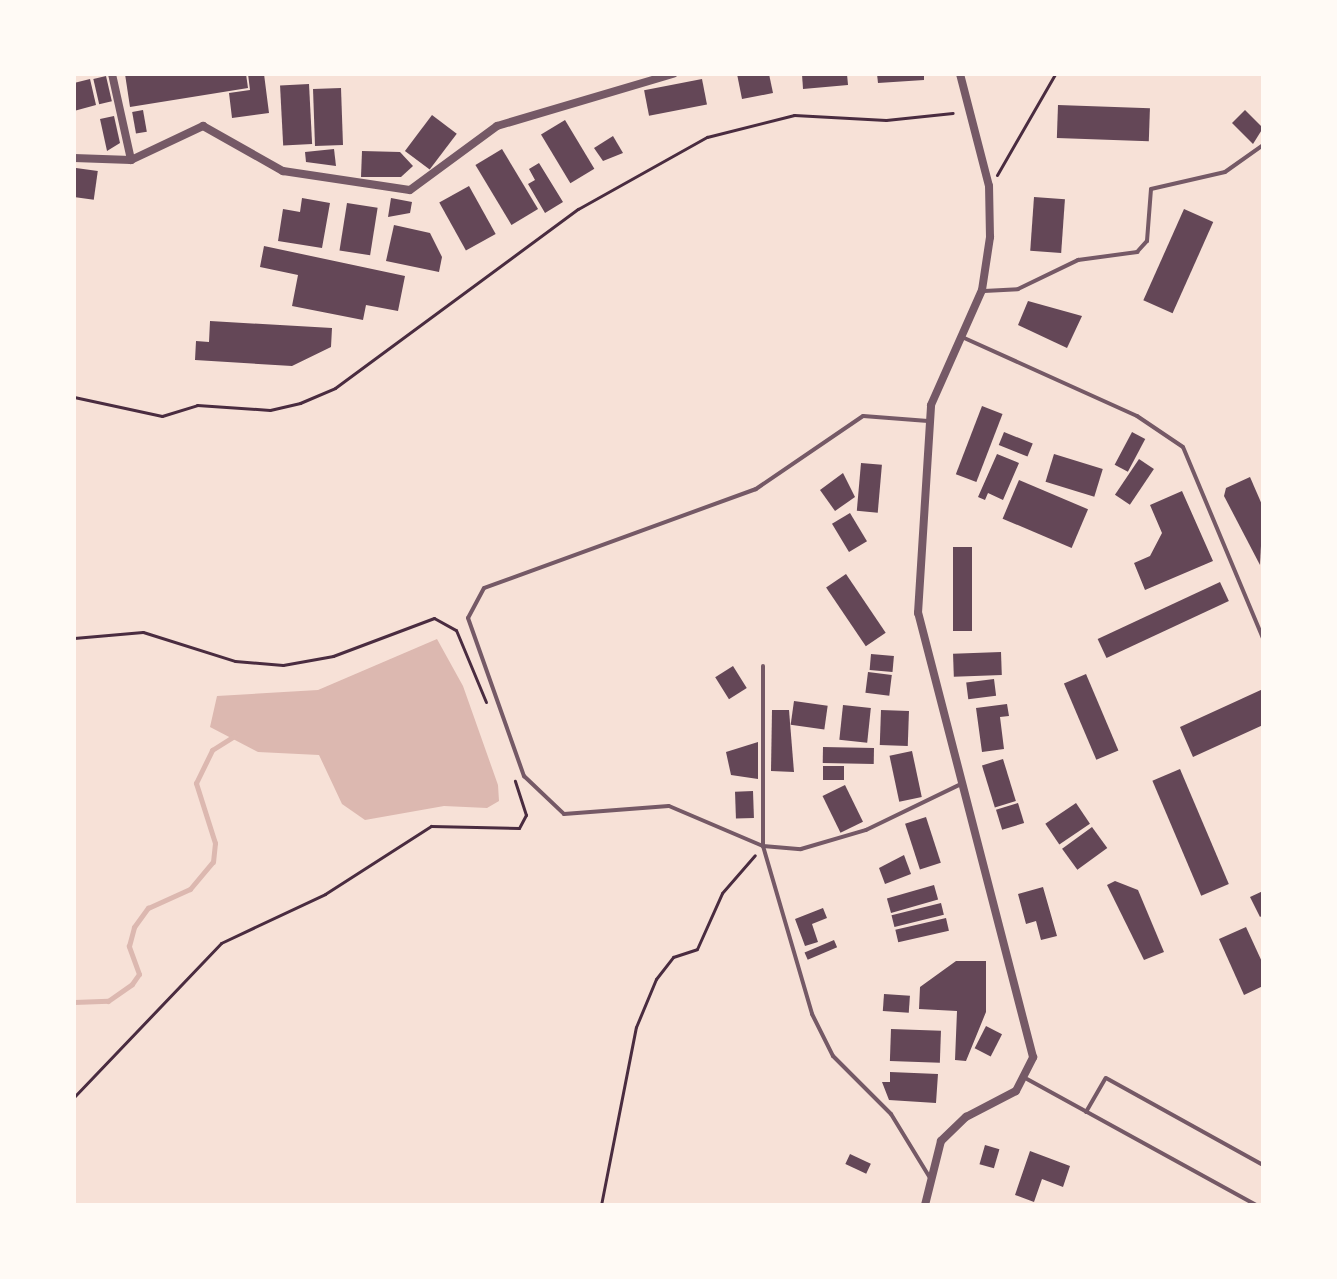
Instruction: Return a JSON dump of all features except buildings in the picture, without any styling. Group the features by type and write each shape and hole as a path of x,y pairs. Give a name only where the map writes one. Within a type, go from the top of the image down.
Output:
{"street":[{"path":"112,74 131,160"},
{"path":"74,158 131,160 203,126 283,171 410,190 497,126 673,74"},
{"path":"925,1205 951,1127 1027,1079 1029,1031 959,785 918,613 928,421 982,290 989,186 960,74"}],"lane":[{"path":"982,290 1018,289 1078,260 1137,252 1147,241 1151,189 1225,172 1263,145"},
{"path":"962,337 1173,438 1196,469 1263,638"},
{"path":"928,421 863,416 769,482 494,584 477,593 469,609 510,743 532,789 553,809 592,816 677,808 763,846 801,849 840,840 959,785"},
{"path":"763,666 763,846 824,1043 891,1114 931,1180"},
{"path":"1086,1112 1106,1078 1263,1165"},
{"path":"1027,1079 1256,1205"}],"path":[{"path":"989,186 1055,74"},
{"path":"74,397 162,416 197,405 270,410 300,403 335,388 578,209 707,137 794,115 886,120 953,113"},
{"path":"74,638 143,632 235,661 283,665 362,647 434,618 456,630 488,708"},
{"path":"74,1097 221,943 325,894 431,826 519,828 526,815 513,775"},
{"path":"601,1205 636,1027 656,979 673,957 697,949 722,893 763,846"}],"shaded area":[{"path":"437,639 463,686 498,785 499,801 487,808 444,806 365,820 342,804 319,755 258,752 210,727 217,696 318,690"}],"waterway":[{"path":"74,1002 108,1001 132,984 139,974 129,946 134,927 148,908 190,889 213,862 215,843 196,783 212,750 234,736"}]}
